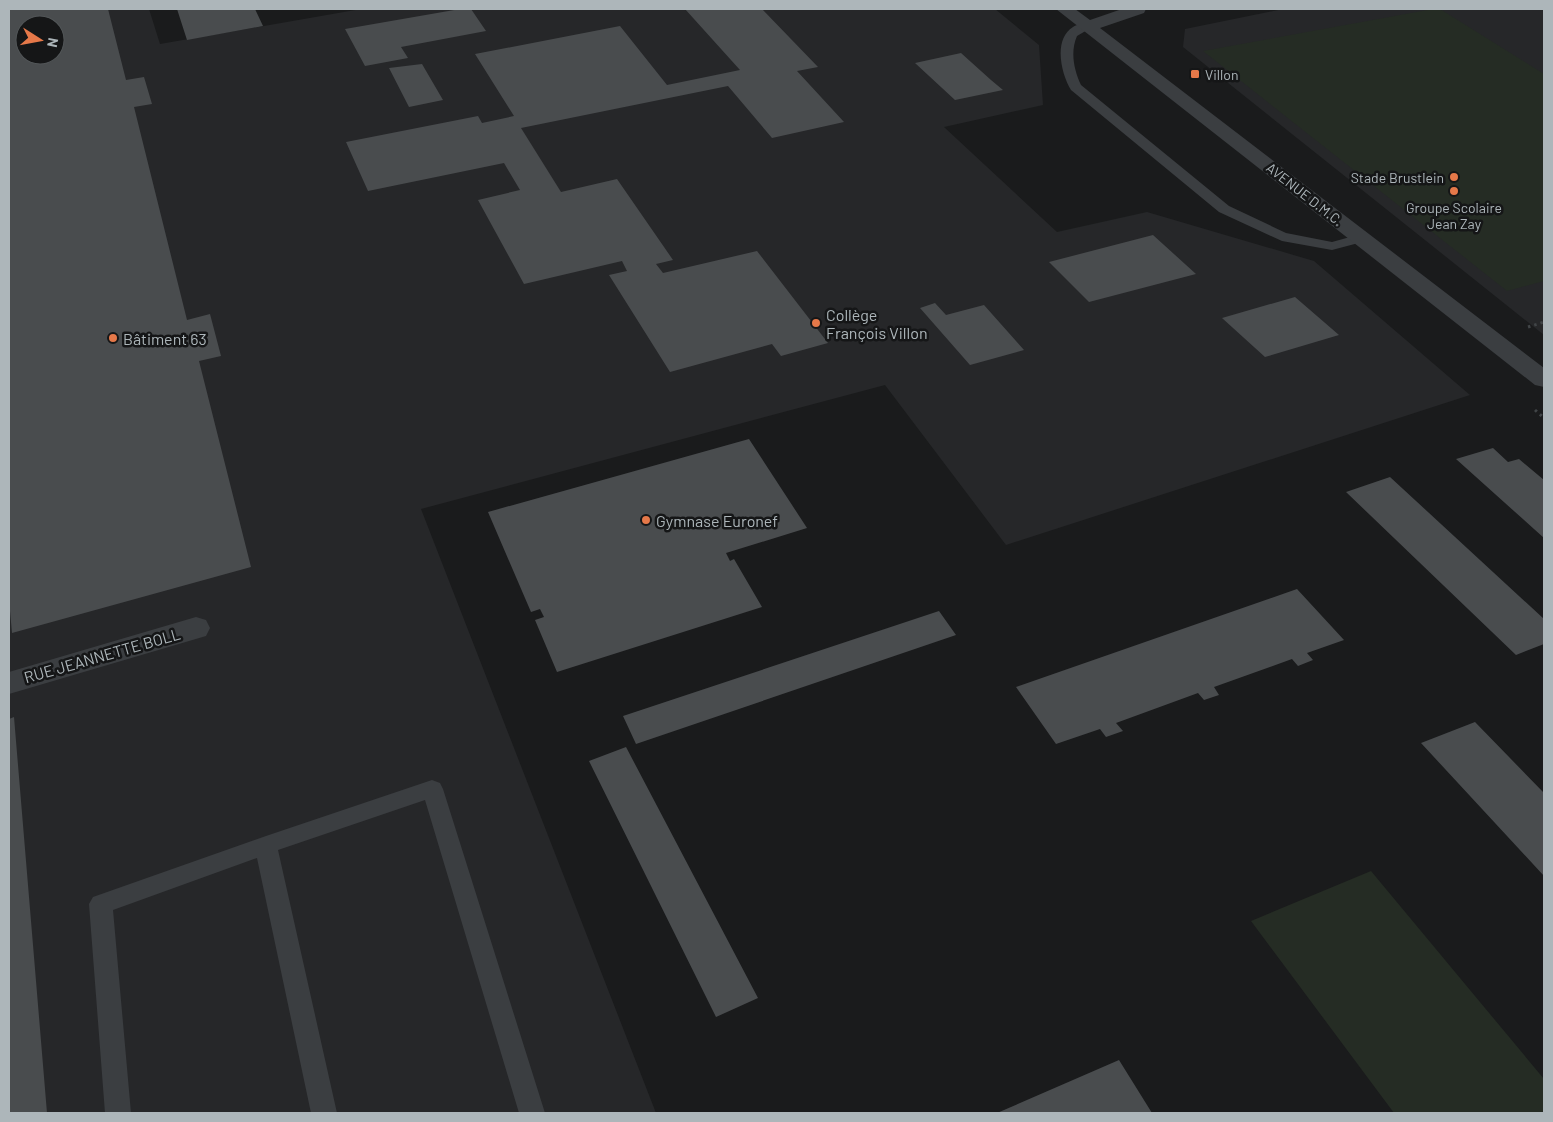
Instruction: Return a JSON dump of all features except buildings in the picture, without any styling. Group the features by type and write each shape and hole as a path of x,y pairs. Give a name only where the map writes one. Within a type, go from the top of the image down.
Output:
{"street":[{"name":"AVENUE D.M.C.","path":"1065,9 1544,380"},
{"path":"1088,26 1138,9"},
{"name":"RUE JEANNETTE BOLL","path":"9,682 196,628"}],"lane":[{"path":"1088,26 1076,30 1071,36 1067,51 1069,76 1075,87 1224,209 1282,237 1332,246 1361,238"},
{"path":"118,1113 101,904 266,845 432,790 532,1113"},
{"path":"266,845 324,1113"}],"shaded area":[{"path":"9,9 149,9 160,44 361,9 995,9 1039,45 1043,105 944,127 1057,232 1147,212 1314,261 1470,395 1006,545 885,385 421,509 656,1113 9,1113"},
{"name":"Stade Brustlein","path":"1283,9 1544,9 1544,335 1183,47 1185,29"},
{"name":"Stade Brustlein","path":"1440,9 1544,74 1544,281 1507,291 1203,51"},
{"path":"1371,871 1544,1079 1544,1113 1394,1113 1251,921"}],"place":[{"name":"Villon","path":"1195,74"},
{"name":"Stade Brustlein","path":"1454,177"},
{"name":"Groupe Scolaire Jean Zay","path":"1454,191"},
{"name":"Collège François Villon","path":"816,323"},
{"name":"Bâtiment 63","path":"113,338"},
{"name":"Gymnase Euronef","path":"646,520"}]}
